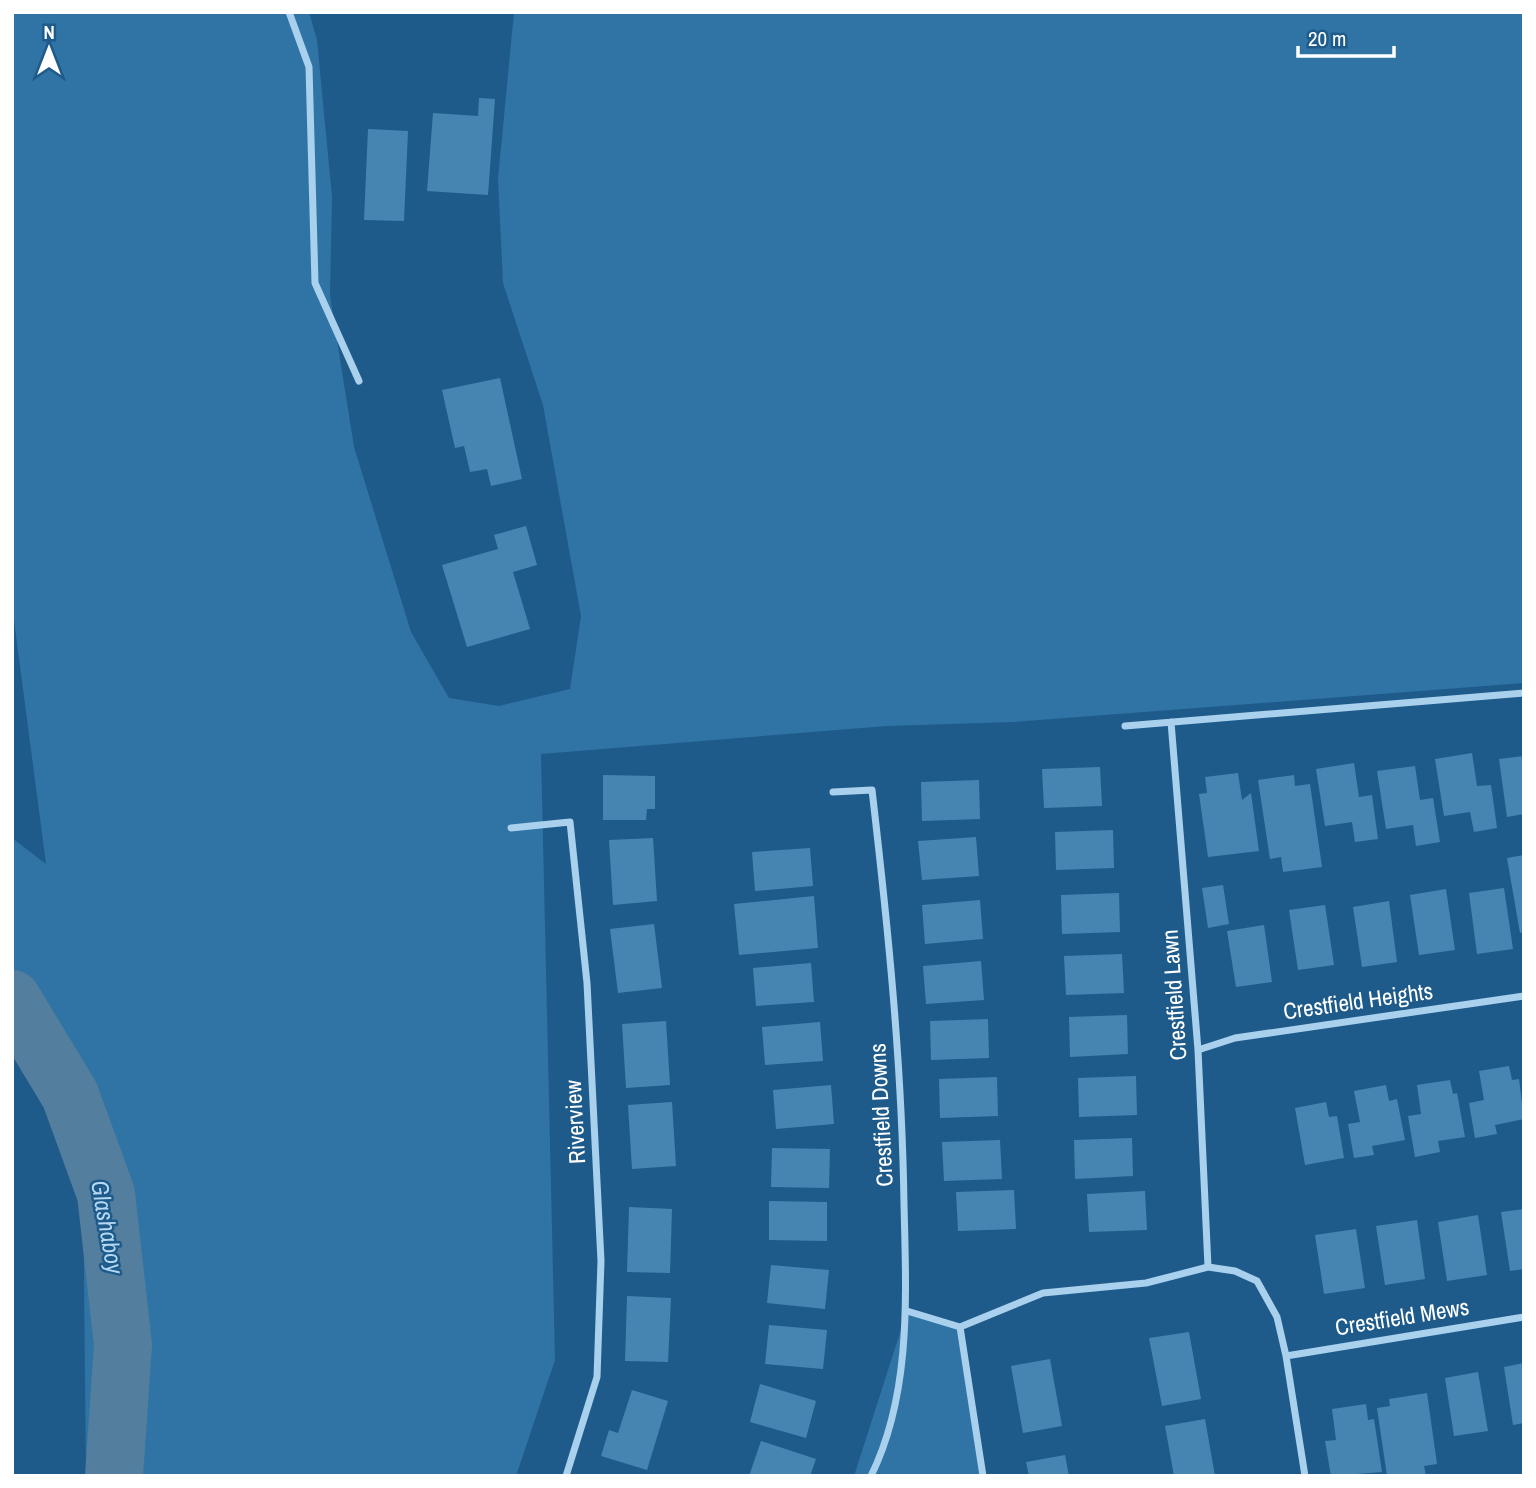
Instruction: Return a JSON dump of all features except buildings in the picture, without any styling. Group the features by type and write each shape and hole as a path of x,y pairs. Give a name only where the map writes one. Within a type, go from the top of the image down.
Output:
{"street":[{"path":"289,12 309,68 315,283 359,381"},
{"path":"1125,726 1524,693"},
{"name":"Crestfield Lawn","path":"1171,722 1198,1050 1208,1266"},
{"name":"Crestfield Downs","path":"832,792 872,790 902,1099 907,1311 898,1387 882,1454 871,1476"},
{"name":"Riverview","path":"511,828 570,822 587,983 601,1261 597,1377 566,1476"},
{"name":"Crestfield Heights","path":"1198,1050 1235,1038 1524,996"},
{"path":"907,1311 960,1327 1043,1293 1146,1283 1208,1266 1235,1271 1257,1282 1277,1317 1305,1476"},
{"name":"Crestfield Mews","path":"1286,1356 1524,1317"},
{"path":"960,1327 983,1476"}],"shaded area":[{"path":"12,12 309,12 317,40 332,197 330,296 354,447 411,632 449,698 499,706 570,689 581,616 543,405 503,283 498,179 514,12 1524,12 1524,683 1014,722 887,726 541,754 555,1360 516,1476 86,1476 83,1177 35,1065 12,1030 12,838 46,864 12,605"},
{"path":"907,1311 960,1327 980,1476 854,1476"}],"waterway":[{"name":"Glashaboy","path":"12,999 70,1095 106,1194 123,1345 114,1476"}]}
